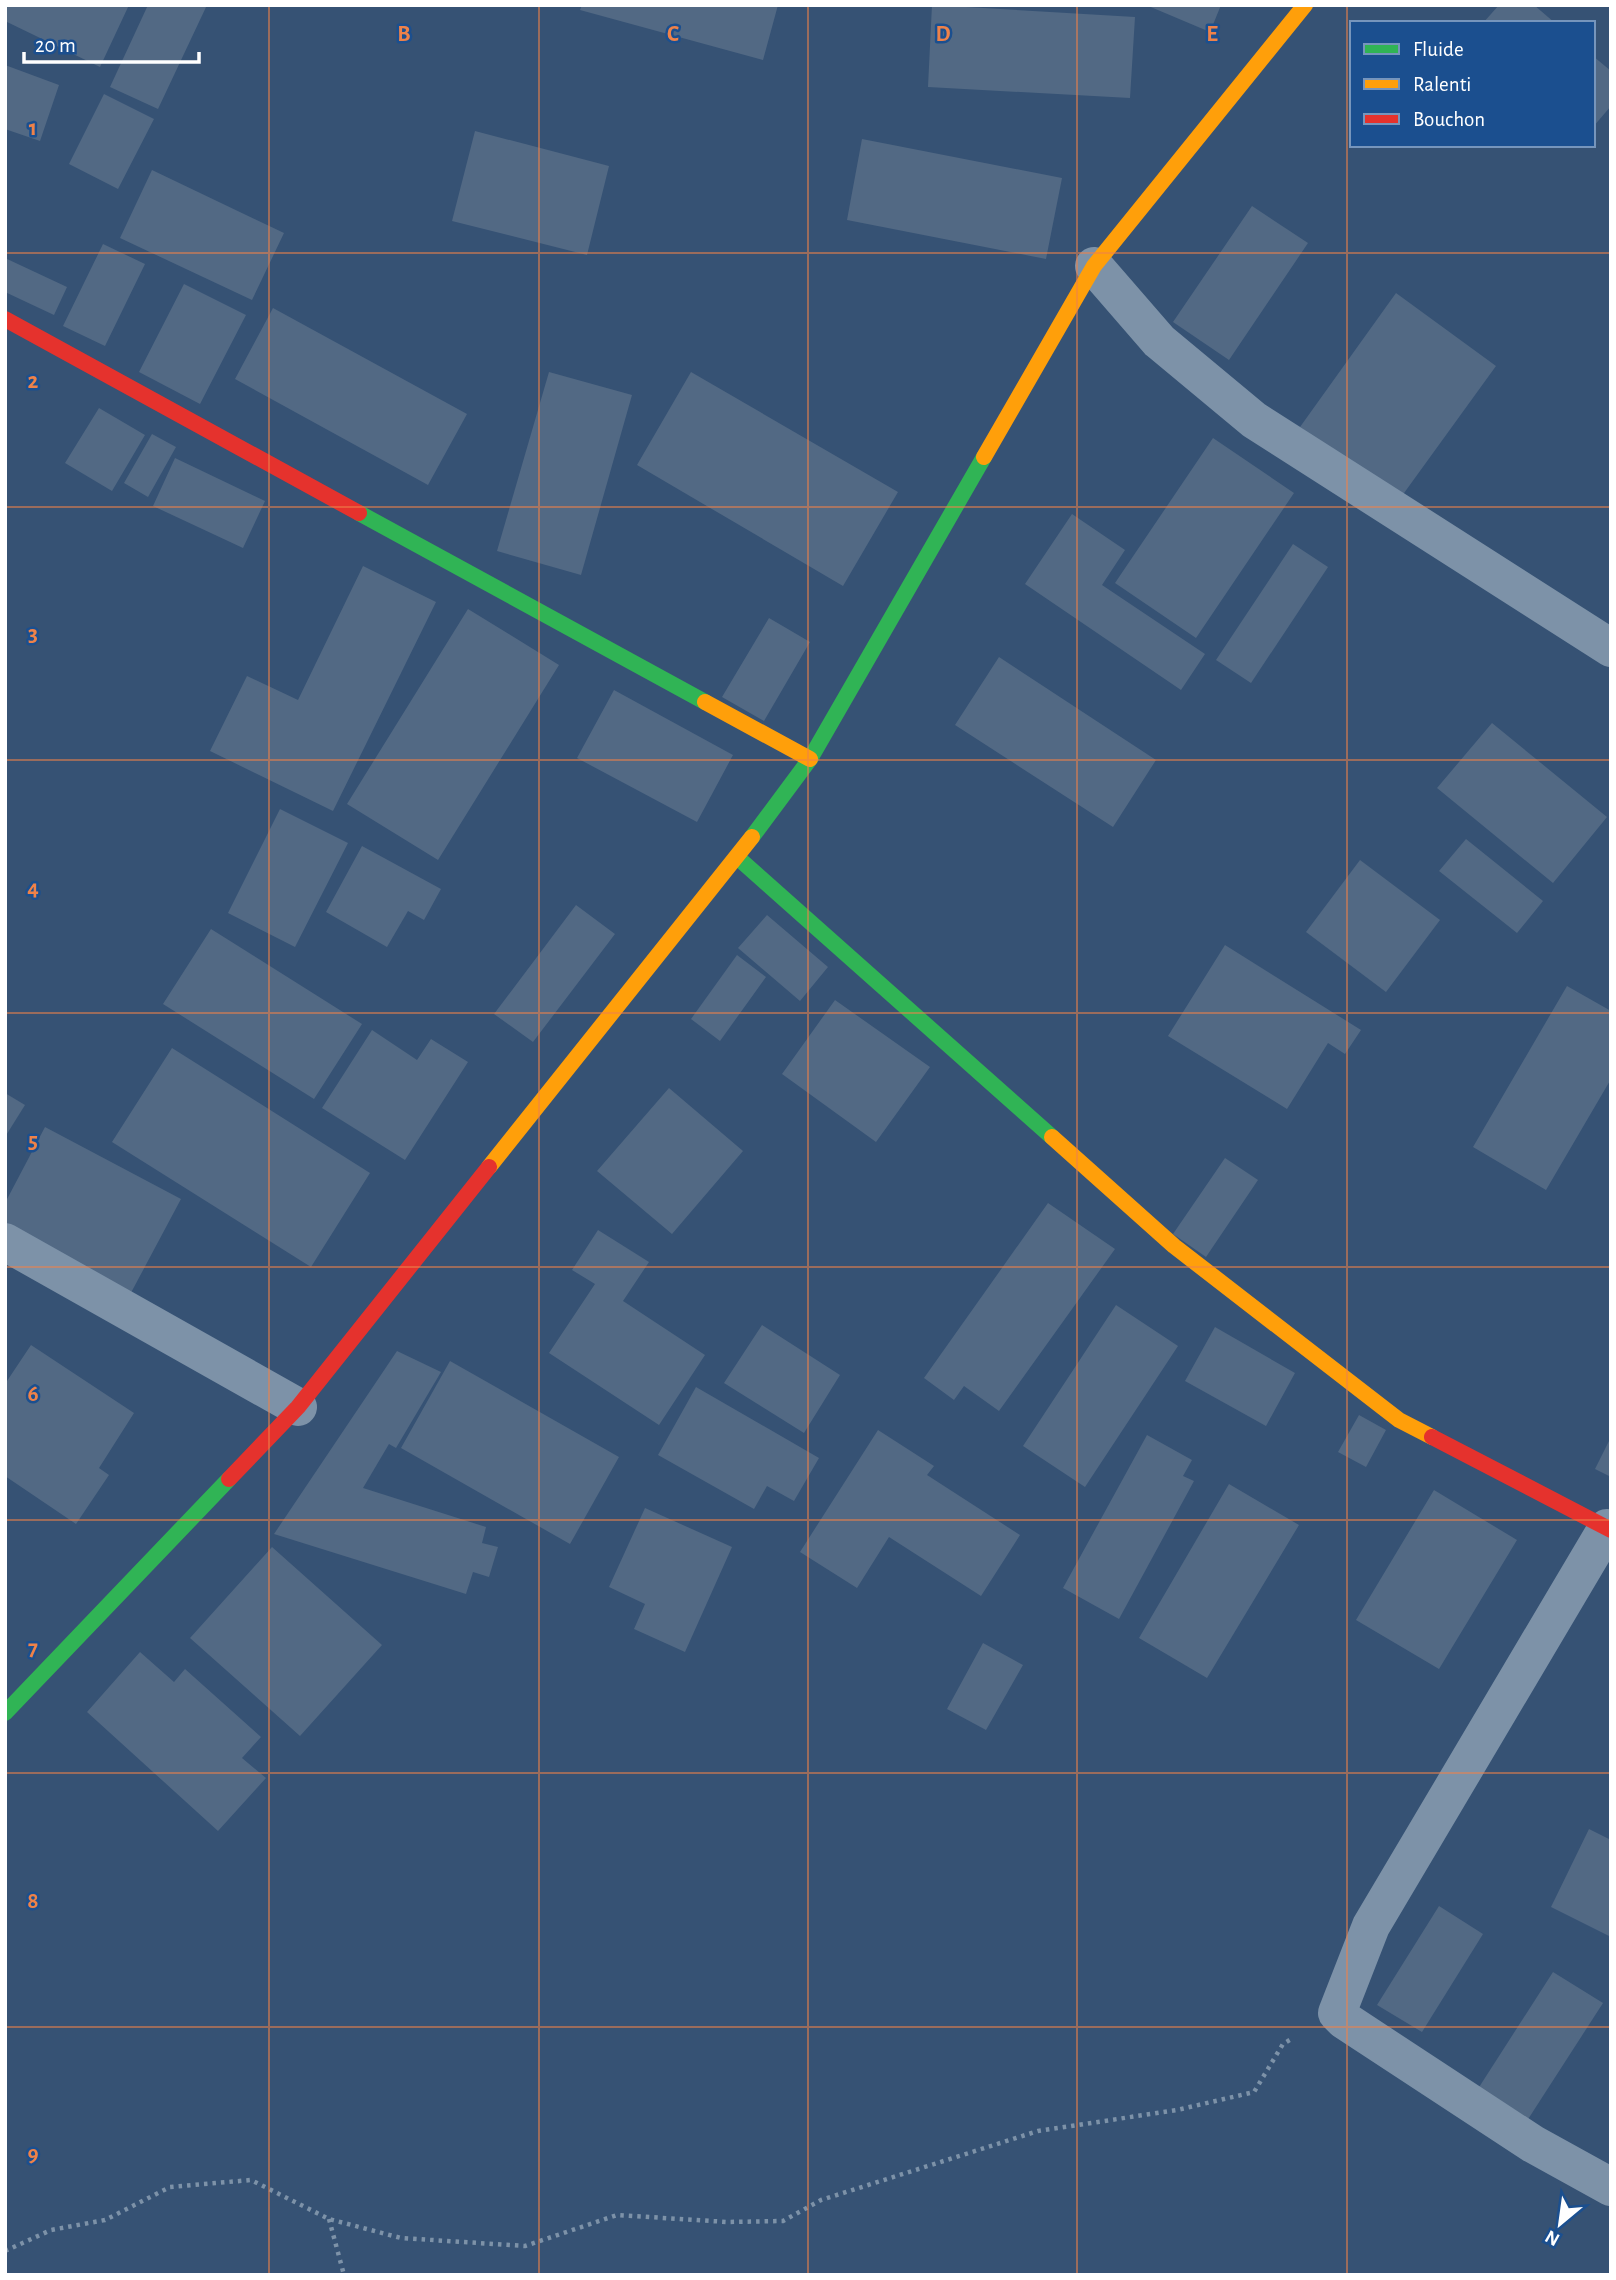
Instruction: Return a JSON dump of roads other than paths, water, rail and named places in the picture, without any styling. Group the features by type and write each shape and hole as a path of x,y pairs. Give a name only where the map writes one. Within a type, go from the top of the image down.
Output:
{"street":[{"path":"5,1713 298,1407 737,858 810,759 1094,266 1305,5"},
{"path":"1094,266 1159,341 1255,420 1611,648"},
{"path":"5,319 810,759"},
{"path":"737,858 1174,1246 1399,1420 1609,1529 1371,1926 1337,2013 1344,2021 1533,2144 1611,2187"},
{"path":"5,1242 298,1407"}]}
